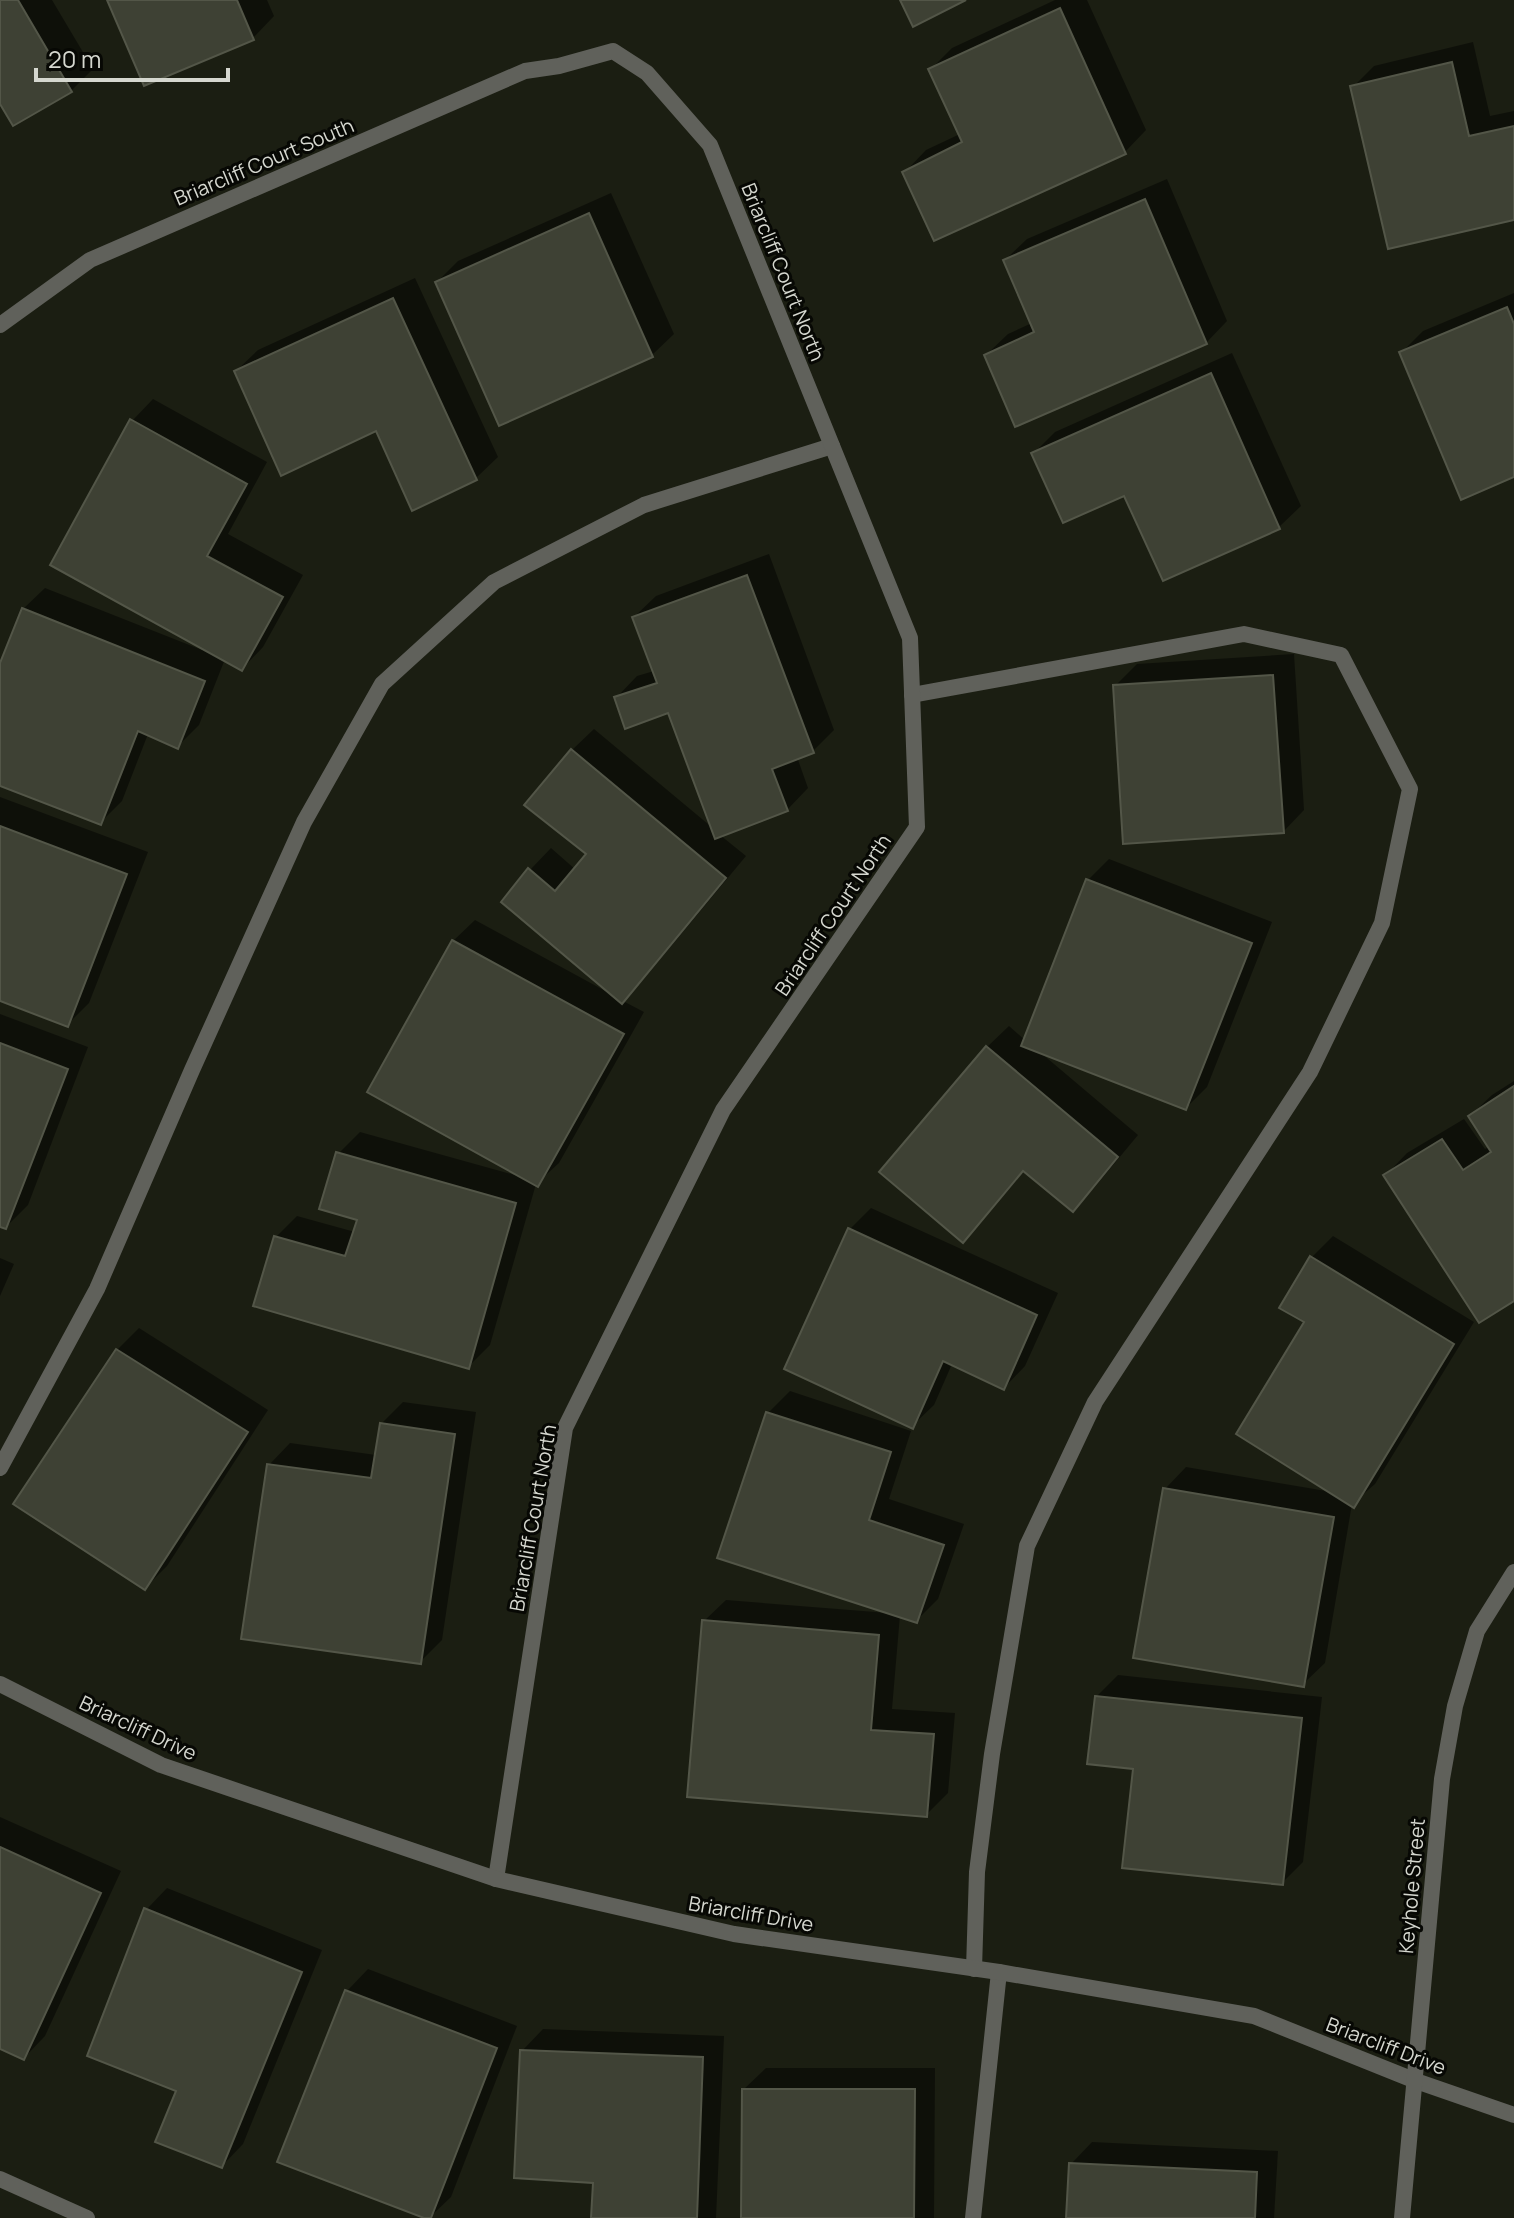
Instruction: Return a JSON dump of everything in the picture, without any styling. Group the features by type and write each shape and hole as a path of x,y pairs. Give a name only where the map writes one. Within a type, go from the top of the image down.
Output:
{"street":[{"name":"Briarcliff Court North","path":"496,1879 565,1428 723,1110 917,827 910,638 710,145 647,73 613,51 559,66"},
{"name":"Briarcliff Court South","path":"0,325 90,260 525,71 559,66"},
{"path":"0,1468 97,1289 304,822 382,684 494,582 644,505 832,446"},
{"path":"912,695 1244,634 1341,655 1410,789 1382,923 1310,1072 1095,1402 1027,1546 986,1798 977,1872 974,1969"},
{"name":"Keyhole Street","path":"1402,2218 1442,1779 1455,1706 1477,1631 1514,1572"},
{"name":"Briarcliff Drive","path":"0,1684 161,1765 496,1879 734,1934 999,1972 1254,2016 1416,2081 1514,2115"},
{"path":"973,2218 999,1972"},
{"path":"0,2179 87,2218"}],"building":[{"path":"0,0 18,0 72,92 13,126 0,104"},
{"path":"107,0 237,0 254,40 144,86"},
{"path":"900,0 966,0 913,27"},
{"path":"1060,8 1126,154 934,241 902,172 962,142 928,69"},
{"path":"1452,62 1469,136 1514,126 1514,220 1388,249 1350,86"},
{"path":"1145,199 1207,344 1015,427 984,355 1034,332 1003,260"},
{"path":"589,213 653,357 499,426 435,282"},
{"path":"393,298 477,480 412,511 376,431 281,476 234,371"},
{"path":"1507,307 1514,324 1514,477 1461,500 1399,352"},
{"path":"1211,373 1280,529 1163,581 1124,496 1063,523 1031,453"},
{"path":"130,419 247,484 207,556 283,597 242,671 50,565"},
{"path":"747,575 814,753 772,769 788,811 715,839 668,713 625,729 614,697 657,683 632,617"},
{"path":"22,608 205,681 178,749 138,731 101,825 0,786 0,663"},
{"path":"1273,675 1284,833 1123,844 1113,685"},
{"path":"571,749 726,878 622,1004 501,902 528,868 555,891 586,854 524,805"},
{"path":"0,826 127,874 68,1027 0,1001"},
{"path":"1086,879 1252,943 1186,1110 1021,1046"},
{"path":"452,940 624,1034 538,1187 367,1092"},
{"path":"0,1043 68,1069 6,1229 0,1227"},
{"path":"986,1046 1118,1157 1073,1212 1023,1171 963,1243 879,1172"},
{"path":"1514,1086 1514,1301 1479,1323 1383,1175 1442,1139 1463,1170 1491,1152 1468,1116"},
{"path":"336,1152 516,1203 469,1369 253,1306 274,1236 345,1256 357,1220 319,1209"},
{"path":"848,1228 1037,1315 1004,1390 943,1361 913,1429 784,1369"},
{"path":"1310,1256 1454,1344 1354,1508 1236,1434 1304,1322 1279,1308"},
{"path":"116,1349 248,1432 145,1590 13,1504"},
{"path":"766,1412 891,1452 869,1520 944,1545 917,1623 717,1558"},
{"path":"380,1423 455,1434 421,1664 241,1639 267,1464 371,1478"},
{"path":"1163,1488 1334,1517 1304,1687 1133,1658"},
{"path":"702,1620 879,1635 871,1730 934,1734 927,1817 687,1797"},
{"path":"1095,1696 1302,1718 1283,1885 1122,1868 1133,1769 1087,1764"},
{"path":"0,1847 101,1893 24,2060 0,2049"},
{"path":"144,1908 302,1972 222,2168 155,2142 176,2091 87,2056"},
{"path":"345,1990 497,2048 431,2218 277,2162"},
{"path":"520,2050 703,2057 697,2218 591,2218 593,2183 514,2178"},
{"path":"742,2089 915,2089 914,2218 741,2218"},
{"path":"1069,2163 1257,2172 1255,2218 1066,2218"}]}
